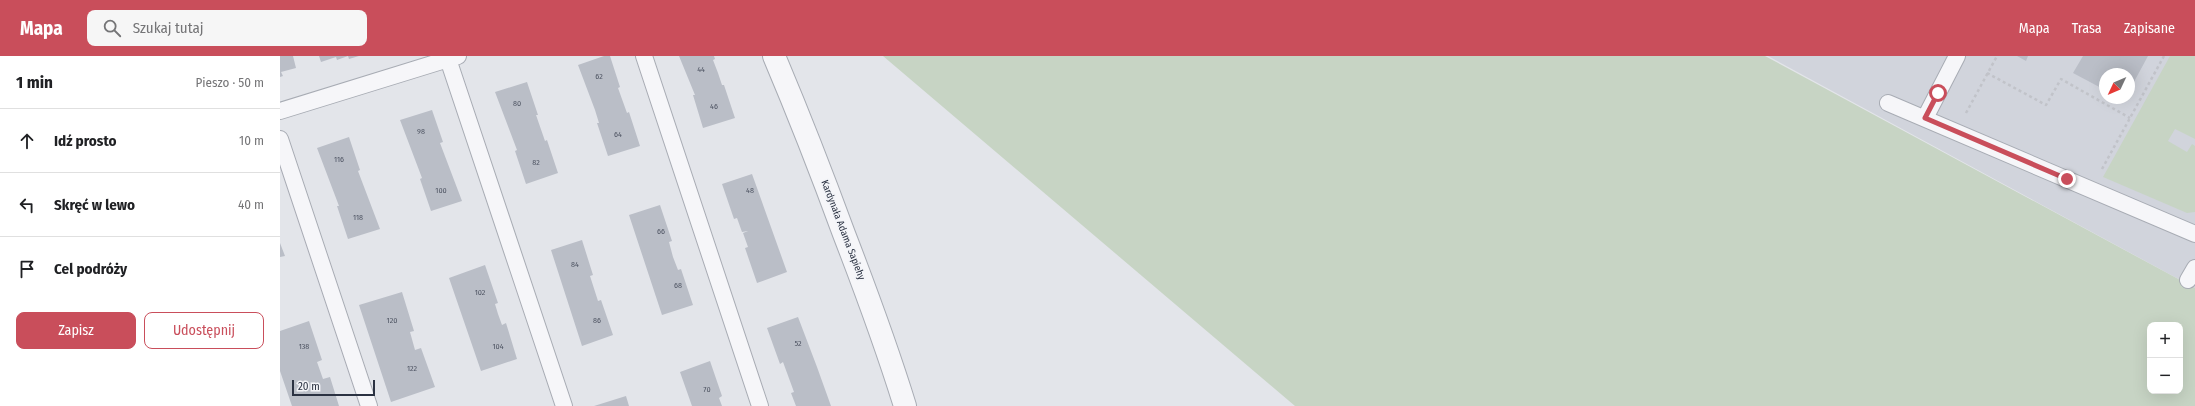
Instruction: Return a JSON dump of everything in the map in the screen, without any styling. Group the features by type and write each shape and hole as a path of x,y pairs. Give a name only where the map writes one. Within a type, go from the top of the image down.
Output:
{"street":[{"name":"Kardynała Adama Sapiehy","path":"774,56 800,116 868,296 891,359 905,406"}],"lane":[{"path":"644,56 760,406"},
{"path":"1925,118 1957,56"},
{"path":"280,111 453,58 564,406"},
{"path":"1888,103 2195,234"},
{"path":"280,139 369,406"}],"path":[{"path":"1966,114 1997,56"},
{"path":"2100,172 2164,56"},
{"path":"1987,73 2046,105 2061,79 2130,118"}],"shaded area":[{"path":"1768,56 2195,56 2195,288"}],"green space":[{"path":"883,56 1765,56 2195,288 2195,406 1295,406"},
{"path":"2170,56 2195,56 2195,139 2175,129 2168,141 2187,152 2192,144 2195,146 2195,212 2187,213 2103,177"}],"building":[{"path":"280,56 293,56 296,68 281,72 283,76 280,77"},
{"path":"319,56 348,56 337,60 336,57 321,62"},
{"path":"348,56 359,56 349,59"},
{"path":"604,56 610,56 620,87 618,88 627,113 629,112 640,146 608,156 597,123 599,123 595,110 578,65"},
{"path":"679,56 714,56 715,59 713,60 722,85 724,85 735,118 703,128 693,95 695,95"},
{"path":"2017,56 2028,56 2026,61"},
{"path":"2083,56 2148,56 2135,80 2135,68 2099,68 2099,87 2073,73"},
{"path":"527,82 538,115 536,115 545,141 547,140 558,173 526,184 515,151 517,150 495,92"},
{"path":"432,110 443,142 440,143 462,201 431,211 420,179 422,178 400,120"},
{"path":"349,137 360,170 358,171 380,229 348,239 337,206 339,206 317,148"},
{"path":"752,174 787,272 757,283 745,248 748,247 743,233 748,231 742,232 737,218 734,219 722,184"},
{"path":"660,205 672,241 669,242 673,257 678,270 681,269 693,305 662,315 629,215"},
{"path":"582,240 593,275 590,276 598,301 601,300 613,335 582,346 551,250"},
{"path":"280,243 285,256 280,257"},
{"path":"485,265 498,303 495,304 498,314 502,325 506,323 517,359 481,371 449,278"},
{"path":"402,292 414,331 410,332 415,350 421,348 435,387 391,402 359,305"},
{"path":"798,317 831,406 796,406 791,393 794,392 783,362 780,364 767,328"},
{"path":"309,321 322,360 317,362 323,379 330,377 339,406 292,406 280,371 280,331"},
{"path":"710,361 722,396 719,398 722,406 692,406 680,372"},
{"path":"626,396 629,406 594,406"}],"route":[{"path":"1938,93 1925,118 2067,179"}]}
